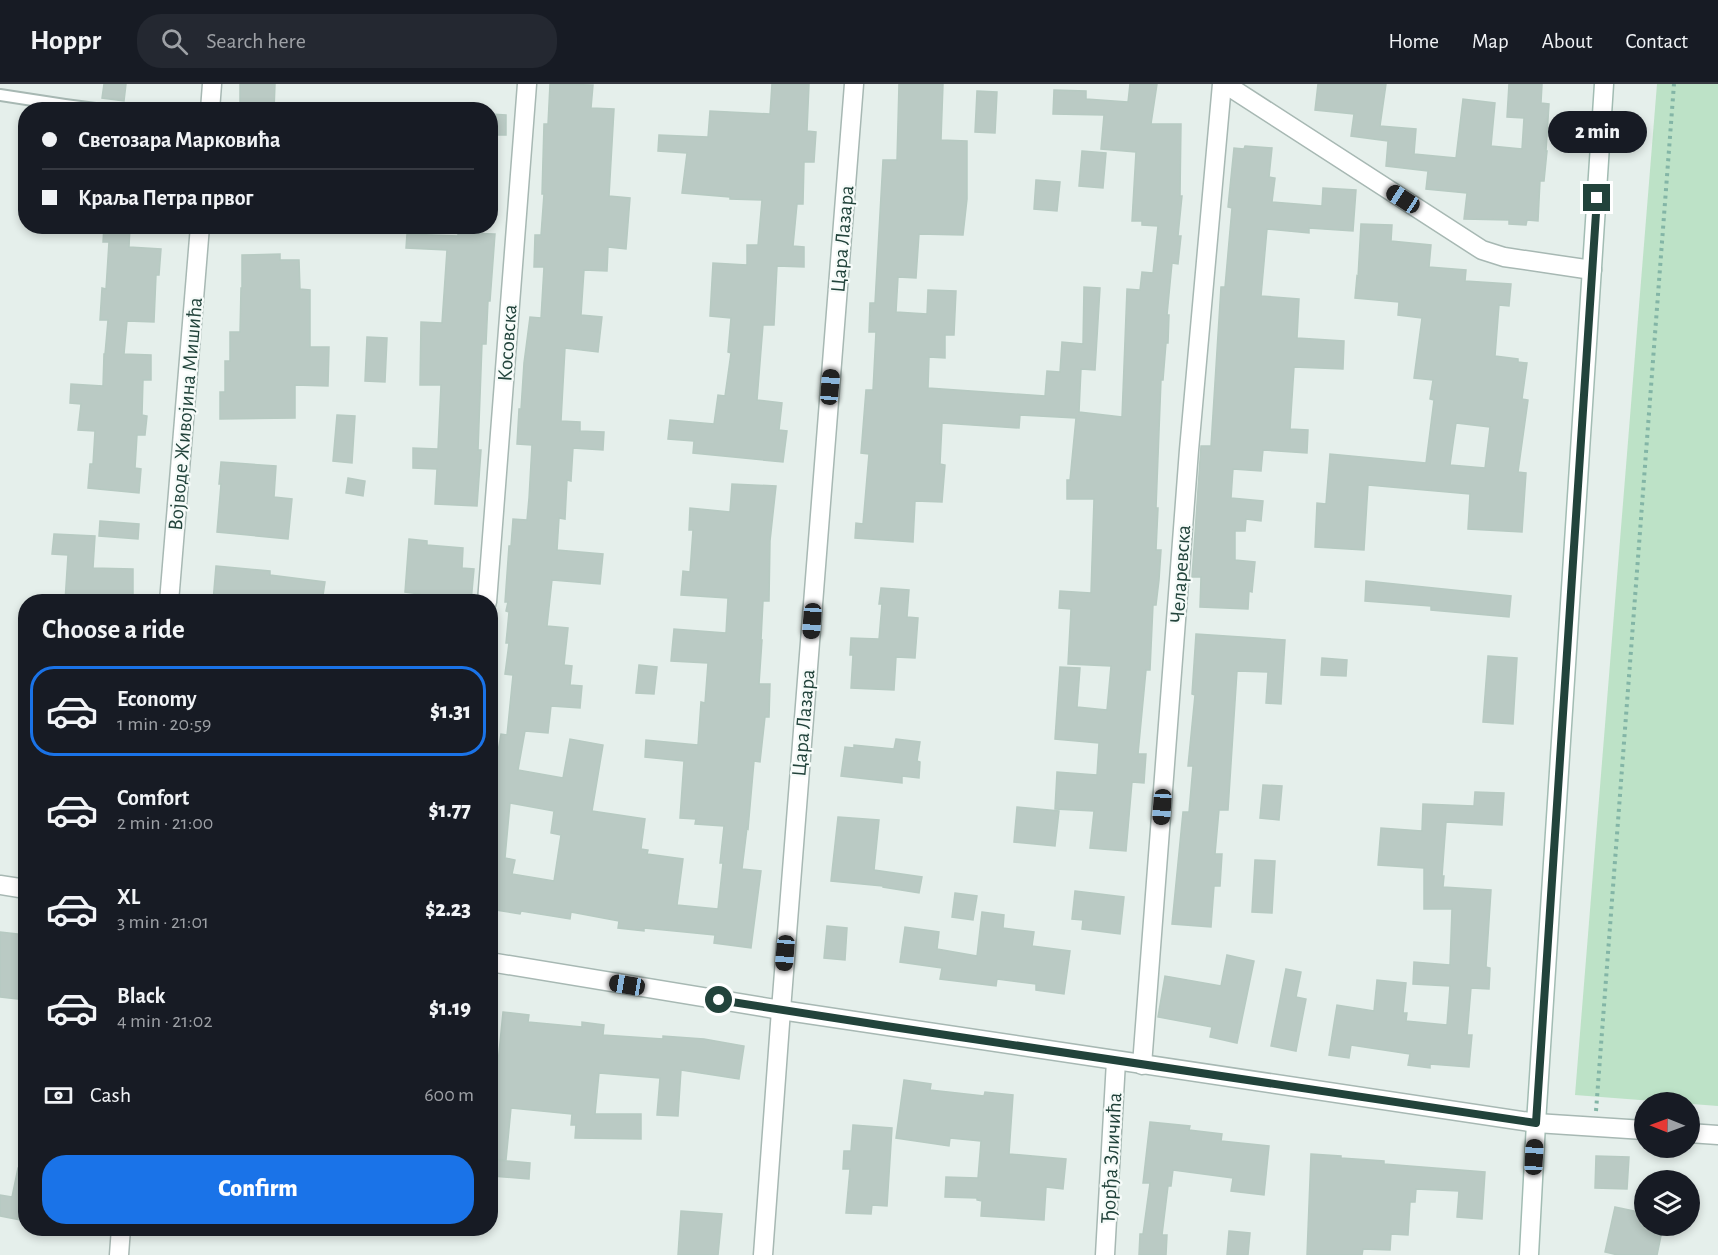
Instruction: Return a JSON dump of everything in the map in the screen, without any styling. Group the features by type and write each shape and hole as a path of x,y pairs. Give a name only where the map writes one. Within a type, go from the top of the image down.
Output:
{"street":[{"path":"211,102 212,84"},
{"name":"Косовска","path":"488,594 526,84"},
{"name":"Цара Лазара","path":"763,1255 854,84"},
{"path":"1223,84 1482,250 1504,257 1592,270"},
{"name":"Челаревска","path":"1142,1065 1189,450 1223,84"},
{"path":"1529,1255 1604,84"},
{"name":"Војводе Живојина Мишића","path":"170,594 199,234"},
{"path":"0,885 18,888"},
{"path":"498,963 781,1010 1536,1123 1634,1129"},
{"name":"Ђорђа Зличића","path":"1105,1255 1116,1061"},
{"path":"1700,1134 1718,1135"},
{"path":"119,1255 120,1236"}],"lane":[{"path":"0,95 45,102"}],"path":[{"path":"1595,1127 1674,84"}],"green space":[{"path":"1657,84 1718,84 1718,1106 1700,1105 1700,1092 1634,1092 1634,1100 1575,1095"}],"building":[{"path":"104,84 126,84 124,101 102,98"},
{"path":"240,84 275,84 274,102 240,102"},
{"path":"550,84 593,85 591,108 614,109 609,196 630,198 626,249 608,247 607,271 584,270 581,315 602,317 598,352 565,348 561,421 580,422 580,431 604,432 603,450 573,448 571,481 567,480 565,519 559,518 557,550 603,554 600,584 552,580 547,626 568,628 564,665 572,666 570,685 582,686 580,708 551,706 548,733 525,731 518,770 563,778 570,739 603,745 592,811 645,819 641,849 648,850 647,854 683,859 677,905 718,909 724,826 695,824 696,819 680,818 684,761 645,757 646,740 698,745 701,702 705,703 708,663 671,661 674,629 726,633 728,598 681,595 683,571 690,572 693,530 689,530 690,508 730,512 732,484 776,486 770,541 769,601 763,601 759,684 770,684 769,717 765,717 760,762 754,761 742,869 761,871 751,948 714,943 715,935 644,928 644,931 618,928 619,921 571,912 570,919 521,911 520,914 498,910 498,751 501,734 507,735 513,675 505,674 509,643 506,643 509,612 506,611 508,602 505,602 513,519 527,520 529,498 532,445 517,444 530,317 541,318 544,267 534,267 535,235 541,235 544,194 542,194 544,124 548,124","holes":["510,803 554,811 551,833 561,835 554,881 512,874 515,860 505,858"]},
{"path":"772,84 809,84 807,131 816,132 814,162 804,162 803,204 797,204 793,246 804,247 804,267 777,266 774,325 763,325 757,400 782,403 779,430 787,431 783,462 693,453 694,441 668,439 670,420 714,424 718,395 725,396 731,353 728,352 731,318 710,316 713,263 747,265 747,245 758,245 762,200 682,193 687,153 658,151 659,135 708,137 710,111 770,114"},
{"path":"899,84 943,84 941,140 967,141 967,199 963,235 919,234 916,278 898,277 896,312 927,314 928,290 956,291 954,335 945,335 945,358 929,357 928,388 1045,396 1047,371 1060,372 1062,342 1083,344 1084,287 1100,288 1095,370 1081,369 1079,412 1122,417 1127,289 1140,290 1142,272 1153,273 1158,226 1142,225 1142,221 1132,221 1136,152 1101,149 1104,115 1053,114 1054,90 1086,91 1086,99 1128,102 1130,84 1157,84 1151,124 1181,124 1180,196 1182,196 1178,236 1181,236 1178,264 1172,263 1167,315 1169,315 1168,343 1166,343 1163,380 1161,380 1156,508 1158,508 1156,550 1161,550 1159,580 1156,605 1153,605 1150,670 1146,670 1138,754 1146,754 1144,783 1132,782 1126,851 1090,848 1094,811 1055,809 1057,772 1097,775 1099,743 1055,739 1060,667 1080,668 1077,707 1107,710 1111,666 1068,664 1071,609 1059,608 1060,591 1091,593 1094,499 1067,499 1067,480 1070,480 1076,418 1020,415 1019,428 942,423 940,464 945,465 942,502 915,501 913,542 855,538 856,523 863,524 869,454 861,453 866,390 873,390 876,332 869,332 870,303 875,303 883,160 897,160"},
{"path":"1318,84 1386,84 1380,126 1416,129 1414,154 1456,158 1463,99 1495,103 1491,146 1522,149 1524,118 1507,117 1509,84 1542,84 1541,103 1549,104 1547,151 1544,181 1540,181 1538,221 1527,220 1526,225 1509,224 1509,220 1464,219 1467,193 1426,189 1428,171 1386,166 1388,141 1351,136 1354,114 1315,110"},
{"path":"977,91 997,92 995,133 975,132"},
{"path":"498,114 506,115 506,135 498,135"},
{"path":"1245,146 1272,148 1269,177 1275,178 1272,202 1322,206 1323,188 1356,190 1353,231 1309,228 1309,233 1267,229 1261,296 1299,299 1297,338 1344,341 1343,369 1294,367 1290,429 1308,430 1307,453 1263,450 1261,471 1233,469 1231,498 1263,501 1261,521 1246,519 1245,531 1235,531 1235,560 1255,562 1248,609 1200,607 1201,577 1192,577 1201,446 1211,446 1221,287 1225,287 1232,208 1228,207 1234,148 1244,149"},
{"path":"1082,151 1106,153 1103,188 1079,186"},
{"path":"1036,180 1060,182 1057,211 1034,209"},
{"path":"1361,224 1392,225 1391,241 1431,245 1429,267 1466,270 1465,281 1511,284 1509,306 1499,305 1495,356 1518,359 1518,362 1527,363 1522,399 1528,400 1518,472 1526,473 1522,532 1468,529 1470,494 1368,485 1364,550 1315,547 1317,503 1326,504 1330,454 1426,463 1434,400 1430,399 1433,380 1414,378 1422,318 1398,315 1399,302 1355,298","holes":["1456,423 1490,427 1485,468 1450,465"]},
{"path":"104,234 130,234 129,247 161,249 159,275 156,275 154,322 127,321 124,354 151,355 151,380 143,380 142,415 147,416 145,435 137,435 135,468 141,469 139,493 88,488 90,464 93,464 95,431 78,430 81,404 70,403 71,384 103,386 108,320 100,320 102,288 106,289 109,242 103,242"},
{"path":"407,234 458,236 458,234 495,234 486,344 482,344 478,450 481,450 477,506 435,504 437,469 413,468 413,448 438,449 441,385 420,385 421,322 442,323 447,250 406,248"},
{"path":"280,254 280,260 299,260 300,289 310,290 310,347 329,347 328,386 295,385 295,418 220,419 220,392 225,392 225,361 230,361 230,332 240,332 242,255"},
{"path":"367,337 387,338 385,382 365,381"},
{"path":"337,415 355,416 352,463 333,461"},
{"path":"221,462 276,466 274,497 292,499 288,539 217,532"},
{"path":"348,478 365,481 363,496 346,493"},
{"path":"100,521 139,524 138,539 99,536"},
{"path":"54,534 95,536 93,568 133,569 133,594 66,594 68,555 52,554"},
{"path":"409,539 427,541 427,545 463,548 462,568 474,569 472,594 405,592"},
{"path":"216,566 270,571 270,575 325,582 323,594 214,594"},
{"path":"1366,581 1511,596 1509,617 1431,610 1431,606 1365,601"},
{"path":"881,588 909,590 907,617 918,618 915,658 896,657 894,690 851,688 853,655 850,655 851,638 879,639"},
{"path":"1196,634 1285,640 1281,704 1266,703 1268,672 1237,671 1228,810 1219,810 1215,854 1222,854 1220,886 1214,886 1211,927 1172,924 1183,812 1189,812 1193,766 1188,766 1195,695 1192,694"},
{"path":"1488,656 1517,658 1513,724 1483,722"},
{"path":"1322,658 1347,660 1346,676 1321,675"},
{"path":"639,665 657,667 654,694 636,693"},
{"path":"896,739 920,742 917,761 920,762 919,778 902,776 902,783 841,776 845,747 854,748 854,745 894,749"},
{"path":"1263,785 1282,786 1279,820 1260,818"},
{"path":"1475,792 1504,793 1502,825 1446,822 1442,876 1444,876 1443,887 1491,890 1486,967 1490,968 1489,989 1471,988 1467,1035 1472,1035 1469,1067 1430,1064 1430,1068 1408,1065 1410,1054 1351,1045 1349,1058 1329,1055 1337,1005 1374,1011 1377,980 1406,983 1403,1013 1407,1013 1406,1021 1447,1025 1450,986 1413,984 1414,962 1450,965 1452,909 1424,909 1424,868 1378,865 1381,828 1422,831 1423,804 1474,806"},
{"path":"1017,807 1059,811 1055,846 1014,842"},
{"path":"838,817 879,820 874,870 922,877 919,893 883,886 831,881"},
{"path":"1255,860 1275,861 1272,913 1252,912"},
{"path":"1075,891 1124,897 1120,934 1082,929 1083,920 1072,919"},
{"path":"955,893 977,896 973,920 952,917"},
{"path":"982,912 1004,915 1003,928 1034,932 1032,946 1070,951 1064,994 1036,990 1036,984 997,979 996,986 940,979 942,968 900,962 905,927 939,932 937,949 977,956"},
{"path":"827,926 847,928 845,960 824,958"},
{"path":"0,932 18,934 18,999 0,997"},
{"path":"1227,955 1254,961 1237,1043 1210,1037 1212,1027 1158,1017 1165,976 1221,986"},
{"path":"1286,969 1301,972 1296,997 1306,999 1296,1051 1271,1046"},
{"path":"503,1012 529,1015 528,1022 582,1027 582,1022 604,1025 603,1035 704,1039 744,1046 739,1079 681,1070 678,1116 657,1115 660,1078 599,1073 595,1114 641,1114 641,1139 575,1138 576,1125 571,1125 572,1114 511,1108 506,1160 498,1160 498,1063"},
{"path":"904,1080 931,1084 930,1090 984,1096 985,1092 1013,1095 1009,1154 1066,1159 1063,1189 1046,1187 1044,1220 981,1216 982,1201 977,1198 945,1197 946,1177 978,1178 981,1141 950,1138 949,1146 896,1138"},
{"path":"1150,1122 1190,1126 1189,1130 1222,1134 1221,1141 1269,1146 1264,1195 1231,1191 1233,1178 1173,1170 1171,1186 1168,1186 1162,1235 1167,1235 1166,1255 1139,1255 1140,1234 1143,1234 1150,1183 1143,1183"},
{"path":"853,1125 892,1128 887,1206 872,1205 871,1214 846,1213 850,1169 843,1169 844,1151 851,1151"},
{"path":"1311,1154 1384,1161 1384,1164 1485,1172 1482,1219 1457,1217 1459,1191 1416,1189 1415,1202 1410,1202 1408,1235 1391,1234 1390,1250 1363,1249 1362,1255 1307,1255"},
{"path":"1596,1156 1629,1157 1627,1189 1595,1188"},
{"path":"498,1160 530,1163 529,1179 498,1176"},
{"path":"18,1168 18,1219 0,1216 0,1195 12,1197"},
{"path":"1615,1207 1634,1211 1634,1236 1661,1236 1657,1255 1618,1255 1605,1252"},
{"path":"681,1211 722,1214 718,1255 678,1255"},
{"path":"1229,1231 1250,1233 1248,1255 1227,1255"}],"route":[{"path":"719,1000 1536,1123 1597,198"}]}
